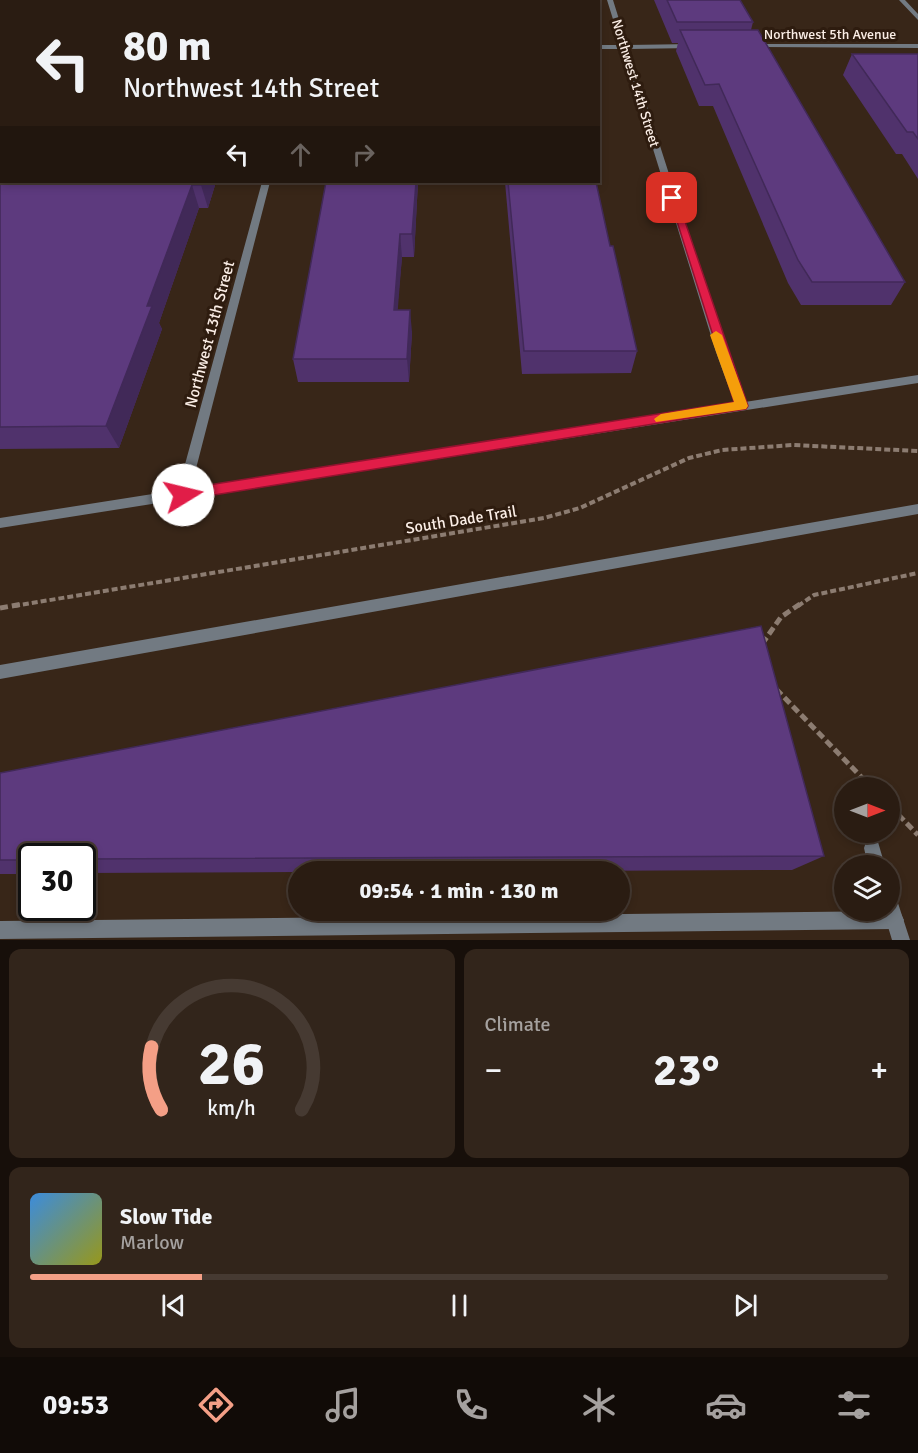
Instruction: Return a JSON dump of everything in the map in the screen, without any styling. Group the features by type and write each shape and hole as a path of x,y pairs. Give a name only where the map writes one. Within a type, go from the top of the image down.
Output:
{"street":[{"name":"Northwest 14th Street","path":"610,0 741,406"},
{"path":"902,0 918,18"},
{"path":"600,47 706,46"},
{"name":"Northwest 5th Avenue","path":"742,46 918,46"},
{"name":"Northwest 13th Street","path":"183,495 266,183"},
{"path":"0,523 918,379"},
{"path":"0,672 918,509"},
{"path":"872,848 874,855"},
{"path":"0,930 834,913"},
{"path":"895,921 901,940"}],"path":[{"name":"South Dade Trail","path":"0,608 544,518 580,508 689,458 722,450 793,445 918,451"},
{"path":"760,647 781,617 814,595 918,573"},
{"path":"772,685 861,777"},
{"path":"900,816 918,835"}],"building":[{"path":"667,0 740,0 753,22 677,22"},
{"path":"680,30 758,30 905,282 812,282 798,260 719,84 705,85"},
{"path":"852,54 918,54 918,139 913,132 907,132"},
{"path":"0,183 202,183 201,185 192,185 147,306 152,306 106,426 0,427"},
{"path":"326,183 416,183 412,234 400,234 394,310 410,310 407,359 293,359"},
{"path":"508,183 596,183 637,351 524,351"},
{"path":"761,626 824,856 96,859 96,843 18,843 18,860 0,860 0,773"}],"slow traffic":[{"path":"661,419 741,406 716,335"}],"route":[{"path":"183,495 741,406 672,198"}]}
